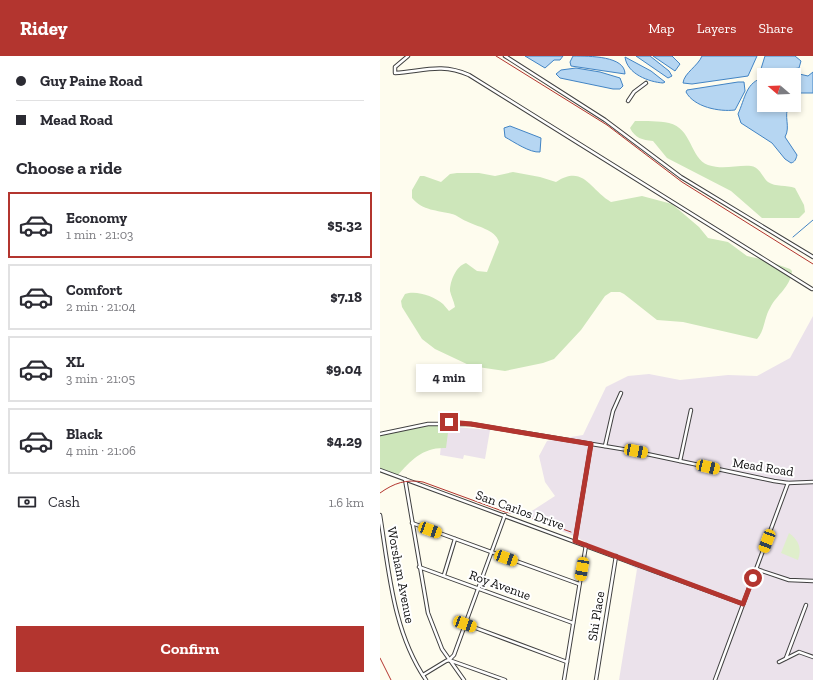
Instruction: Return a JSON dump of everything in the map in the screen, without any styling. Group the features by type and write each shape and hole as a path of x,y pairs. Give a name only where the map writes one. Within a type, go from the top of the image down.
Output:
{"street":[{"path":"408,56 395,66 395,73 429,68 441,68 460,71 469,75 812,289"},
{"path":"505,56 605,120 681,177 813,257"},
{"path":"628,101 634,92 646,83"},
{"path":"605,446 613,411 621,393"},
{"path":"680,461 691,410"},
{"name":"Mead Road","path":"380,434 428,424 455,422 605,446 788,483 813,482"},
{"path":"575,541 591,444"},
{"name":"San Carlos Drive","path":"380,470 743,604"},
{"path":"404,478 419,567 430,620 438,641 449,660 464,680"},
{"path":"715,680 788,483"},
{"name":"Worsham Avenue","path":"380,515 399,620 406,642 426,680"},
{"path":"423,675 446,660 449,660 454,655 505,516"},
{"path":"412,523 579,584"},
{"path":"444,575 455,539"},
{"path":"564,680 586,545"},
{"name":"Shi Place","path":"596,680 616,556"},
{"name":"Roy Avenue","path":"419,567 573,623"},
{"path":"756,569 789,580 813,581"},
{"path":"786,658 806,606"},
{"path":"465,624 567,662"},
{"path":"778,662 799,652 813,657"},
{"path":"449,660 505,680"}],"shaded area":[{"path":"813,316 813,680 619,680 637,569 574,536 524,516 555,496 545,482 539,456 547,441 583,435 606,387 628,376 649,374 680,380 728,375 757,376 790,358"},
{"path":"443,426 490,430 485,459 464,455 463,459 440,455"}],"green space":[{"path":"635,121 661,122 677,126 687,137 698,156 708,165 719,167 751,166 757,168 771,184 795,188 804,205 805,212 799,218 762,218 731,191 667,158 653,141 642,139 637,136 630,128"},
{"path":"513,172 540,177 556,182 566,177 580,177 611,202 642,196 672,204 699,227 708,238 728,242 747,256 765,260 790,269 792,271 791,277 770,308 762,332 757,339 683,322 657,320 624,294 620,292 611,292 605,296 581,330 554,359 543,363 505,371 471,366 435,349 422,339 402,307 401,301 405,294 419,293 430,296 439,301 449,311 455,307 450,291 452,279 459,267 466,263 477,271 487,272 499,242 490,231 454,215 426,208 412,198 412,190 420,176 441,182 450,174 457,173 479,173 495,176"},
{"path":"438,424 449,425 446,448 438,448 424,452 407,465 397,476 380,469 380,435"},
{"path":"789,533 795,539 800,548 798,560 781,553"}],"water":[{"path":"525,56 563,56 560,60 554,60 545,68"},
{"path":"573,56 588,56 613,60 623,68 625,74 571,66 570,62"},
{"path":"636,56 650,56 669,71 672,76 668,78"},
{"path":"653,56 672,56 680,64 675,71"},
{"path":"702,56 757,56 748,76 692,84 683,83 686,76"},
{"path":"765,56 795,56 801,61 799,68 761,68"},
{"path":"625,57 651,71 665,82 651,81 640,76 630,68"},
{"path":"576,68 600,72 620,78 623,86 620,89 613,89 560,78 556,74 561,70"},
{"path":"813,72 813,93 801,93 801,74 808,76"},
{"path":"757,81 757,112 787,112 787,133 785,137 797,155 795,160 791,163 785,159 772,143 741,123 738,114 747,92 753,83"},
{"path":"744,82 745,91 735,110 715,109 701,105 686,92 687,90"},
{"path":"510,126 541,138 540,152 527,149 505,137 504,128"}],"waterway":[{"path":"793,237 813,220"}],"railway":[{"path":"496,56 607,125 682,182 813,264"},
{"path":"380,493 400,483 411,481 423,482 505,512 526,516 571,532"},
{"path":"380,658 391,680"}],"route":[{"path":"449,422 471,424 591,444 575,541 743,604 753,578"}]}
